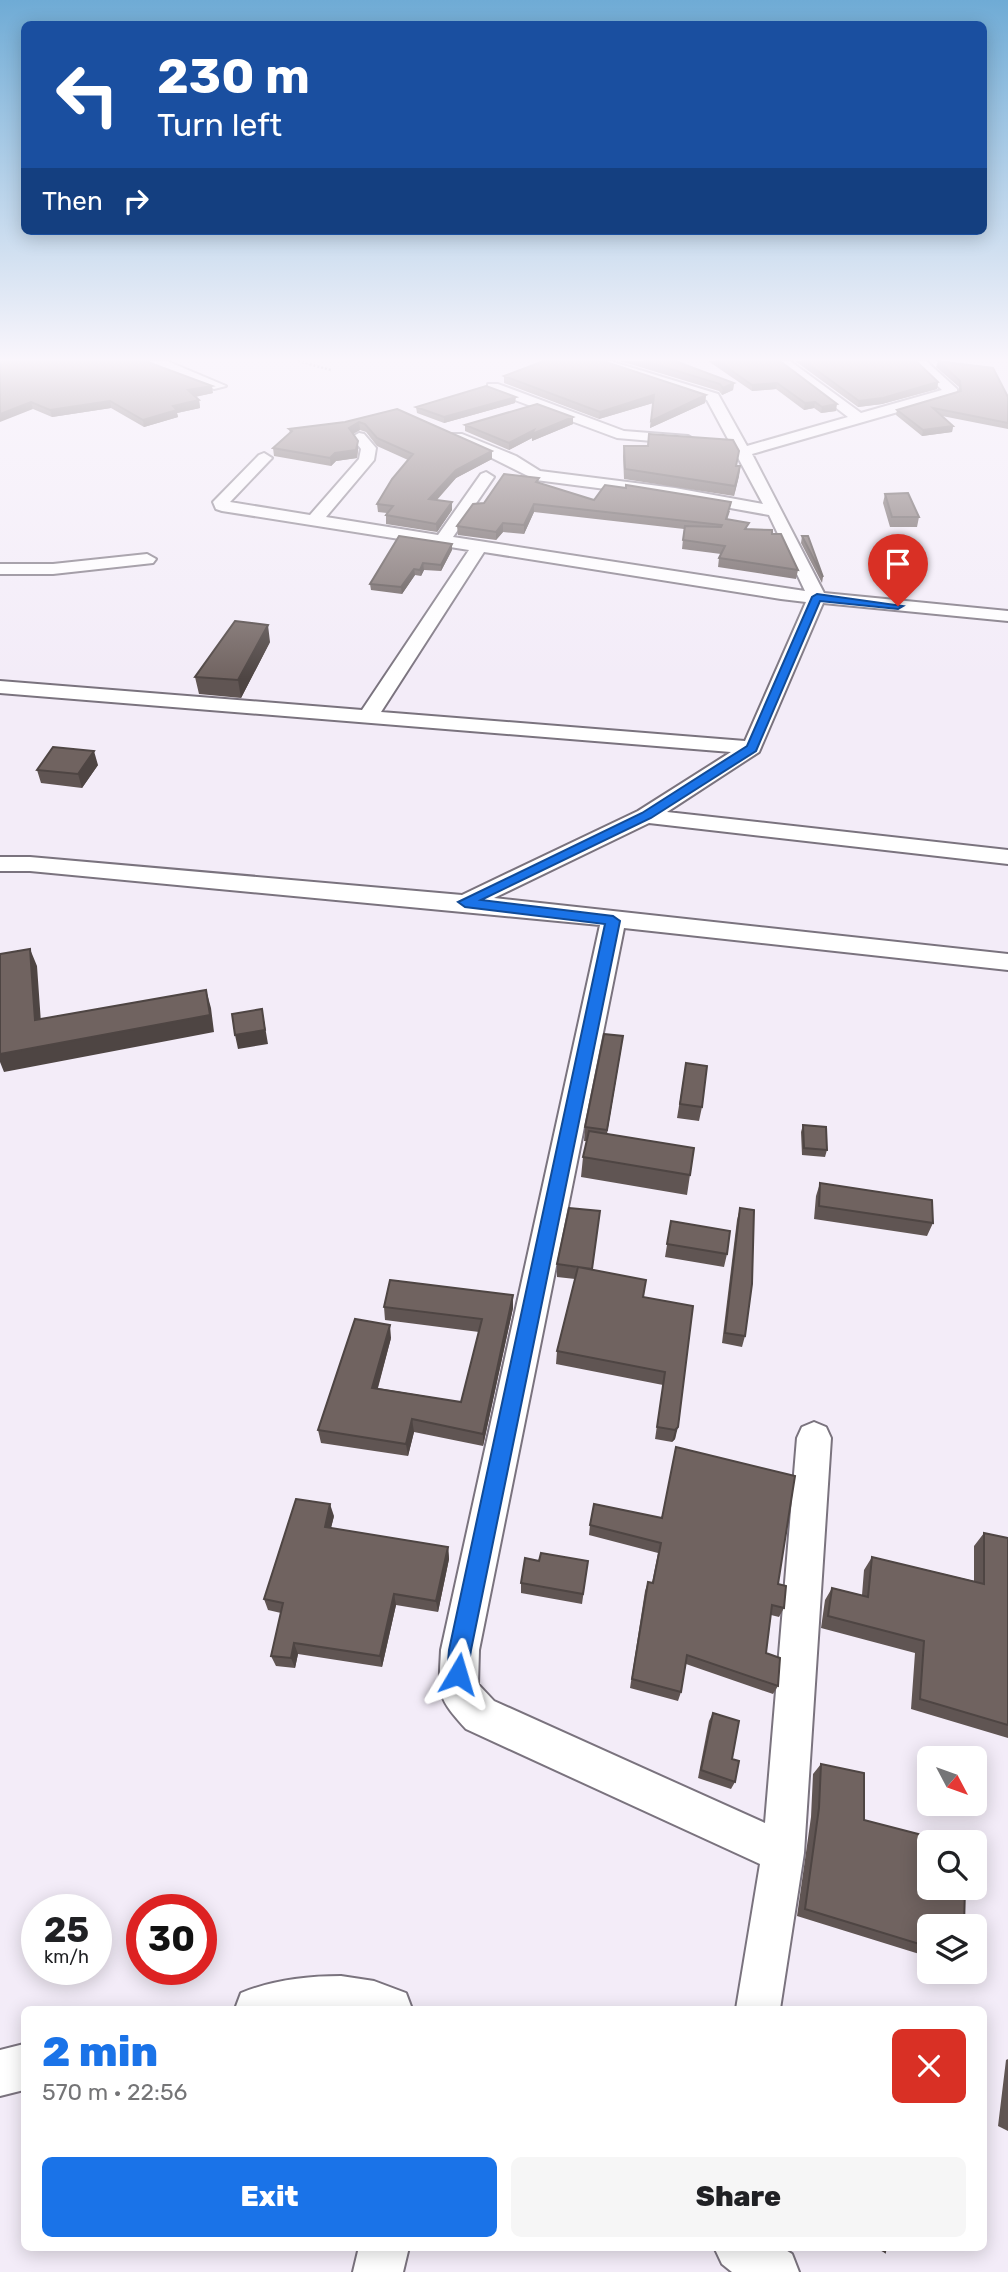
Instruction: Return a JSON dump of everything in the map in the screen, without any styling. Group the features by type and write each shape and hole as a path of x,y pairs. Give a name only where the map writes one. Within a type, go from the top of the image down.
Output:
{"street":[{"path":"255,467 221,502 222,506 817,597 1008,616"},
{"path":"313,522 360,467"},
{"path":"524,467 536,475 675,493 775,511"},
{"path":"465,902 646,816 752,748 817,597 775,511 749,467"},
{"path":"442,541 486,477"},
{"path":"369,715 480,547"},
{"path":"0,569 53,569 147,559"},
{"path":"0,687 752,748"},
{"path":"646,816 1008,857"},
{"path":"0,864 30,864 465,902 613,921 1008,962"},
{"path":"613,921 460,1650 458,1691 480,1715 783,1853"},
{"path":"758,2006 783,1853 814,1438"},
{"path":"270,2006 303,1998 371,2001 383,2006"},
{"path":"0,2073 21,2068"},
{"path":"378,2272 383,2251"},
{"path":"745,2251 774,2272"}],"building":[{"path":"402,467 462,467 429,499 452,502 436,524 386,515 393,506 377,504"},
{"path":"625,467 740,467 735,486"},
{"path":"504,474 539,478 536,482 594,500 605,485 626,488 626,485 731,502 726,519 749,523 745,529 772,530 772,534 781,534 798,570 719,558 725,546 683,540 685,526 722,525 534,504 524,525 503,523 496,532 457,526 473,504 484,503"},
{"path":"908,493 919,517 892,517 885,494"},
{"path":"399,536 452,544 441,565 423,563 420,570 414,569 401,587 370,584"},
{"path":"802,536 808,536 823,577"},
{"path":"235,621 268,625 238,680 195,677"},
{"path":"53,747 94,751 78,774 37,770"},
{"path":"30,949 35,1020 206,990 210,1015 0,1054 0,954"},
{"path":"262,1009 265,1030 235,1035 232,1014"},
{"path":"604,1034 623,1036 607,1130 585,1127"},
{"path":"686,1063 707,1066 702,1107 680,1104"},
{"path":"803,1125 826,1127 827,1150 804,1148"},
{"path":"589,1131 694,1148 690,1175 583,1157"},
{"path":"820,1183 932,1200 933,1223 819,1206"},
{"path":"569,1208 600,1211 592,1269 557,1264"},
{"path":"740,1208 754,1210 752,1284 745,1336 725,1333"},
{"path":"671,1221 730,1231 727,1254 667,1244"},
{"path":"578,1267 646,1280 643,1297 693,1306 678,1427 675,1430 657,1427 665,1372 557,1351"},
{"path":"390,1280 513,1295 483,1434 412,1419 406,1444 318,1430 355,1319 390,1325 372,1388 461,1402 482,1319 384,1307"},
{"path":"676,1447 795,1476 778,1584 786,1586 784,1608 772,1605 766,1653 780,1658 778,1686 687,1655 681,1692 632,1679 648,1582 653,1583 661,1543 590,1525 594,1504 662,1518"},
{"path":"296,1499 330,1504 325,1527 448,1547 436,1601 394,1594 380,1656 294,1643 291,1658 271,1656 283,1603 264,1599"},
{"path":"984,1533 1008,1538 1008,1725 920,1699 924,1641 828,1616 832,1588 868,1597 872,1557 984,1584"},
{"path":"541,1553 588,1561 583,1594 521,1583 525,1558 539,1561"},
{"path":"713,1713 739,1721 732,1759 739,1761 735,1782 701,1770"},
{"path":"821,1764 864,1773 864,1820 917,1834 917,1900 965,1900 964,1914 917,1914 917,1943 805,1909 819,1808"}],"route":[{"path":"458,1674 460,1650 613,921 465,902 646,816 752,748 817,597 898,606"}]}
